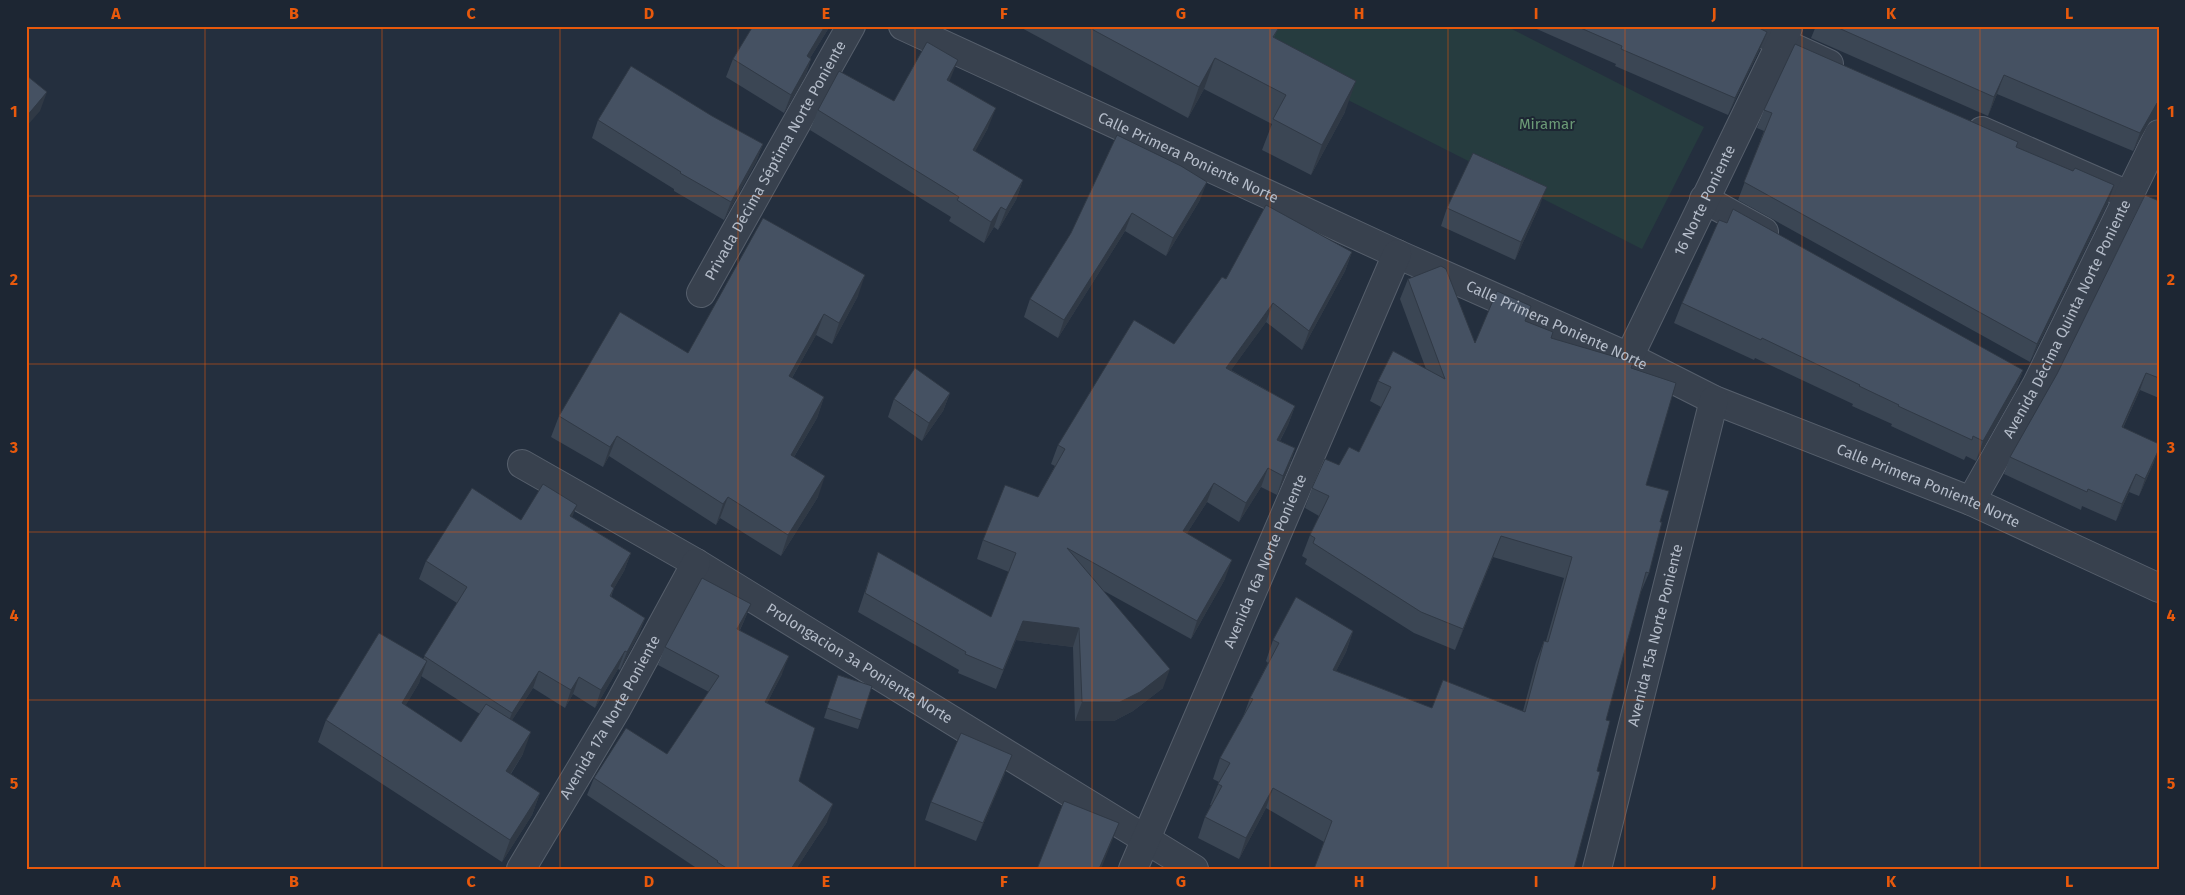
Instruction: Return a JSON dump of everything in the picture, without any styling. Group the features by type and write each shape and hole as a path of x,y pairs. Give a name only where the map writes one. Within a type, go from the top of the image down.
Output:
{"street":[{"name":"Privada Décima Séptima Norte Poniente","path":"702,293 851,26"},
{"name":"Calle Primera Poniente Norte","path":"903,26 1397,254 1629,357 1714,400 1970,501 2159,588"},
{"path":"1746,26 1785,34 1853,75"},
{"name":"16 Norte Poniente","path":"1629,357 1785,34"},
{"path":"1963,123 2128,195"},
{"name":"Avenida Décima Quinta Norte Poniente","path":"1970,501 2037,384 2159,134"},
{"path":"1704,199 1790,246"},
{"name":"Avenida 16a Norte Poniente","path":"1133,869 1397,254"},
{"path":"2012,369 2037,384"},
{"name":"Avenida 15a Norte Poniente","path":"1597,869 1714,400"},
{"name":"Prolongacion 3a Poniente Norte","path":"522,464 696,563 1194,869"},
{"name":"Avenida 17a Norte Poniente","path":"522,869 616,710 696,563"}],"green space":[{"name":"Miramar","path":"1210,26 1506,26 1704,127 1642,249 1208,29"}],"building":[{"path":"753,26 825,26 807,56 811,59 791,95 733,59"},
{"path":"1086,26 1273,26 1278,29 1273,37 1356,81 1322,145 1273,119 1286,95 1215,58 1199,87"},
{"path":"1576,26 1755,26 1767,32 1735,98 1621,49 1622,46"},
{"path":"1834,26 2159,26 2159,102 2140,133 2004,75 1994,97"},
{"path":"927,42 958,60 947,80 996,108 973,150 1023,180 1006,210 1001,207 991,222 957,200 959,197 818,110 839,71 894,101"},
{"path":"1795,44 2018,142 2016,147 2073,171 2075,168 2114,185 2037,344 1744,182 1772,113 1764,110"},
{"path":"631,66 712,116 763,144 731,202 680,173 598,120"},
{"path":"26,75 47,92 26,117"},
{"path":"1117,135 1181,166 1207,182 1173,238 1132,213 1064,320 1030,299 1071,233"},
{"path":"1473,153 1547,187 1521,242 1447,208"},
{"path":"2145,195 2159,201 2159,378 2146,373 2122,427 2159,444 2159,449 2145,479 2136,474 2122,504 2088,489 2087,492 2010,457 2057,374"},
{"path":"1266,205 1352,252 1309,331 1273,303 1226,368 1295,406 1277,440 1295,448 1283,476 1268,468 1246,503 1214,483 1183,531 1232,560 1197,621 1067,548 1170,669 1140,692 1120,702 1082,702 1079,628 1023,621 1003,670 965,654 966,652 865,593 878,552 991,617 1016,553 983,540 1005,485 1038,497 1065,449 1058,445 1134,320 1174,344 1222,277 1226,279"},
{"path":"1733,209 2023,370 1983,441 1973,436 1972,440 1898,406 1860,385 1762,338 1761,340 1682,303 1719,220 1727,223"},
{"path":"763,218 865,275 839,323 824,314 789,376 824,397 791,455 825,476 788,535 728,497 723,504 617,436 610,447 559,416 620,312 688,353"},
{"path":"1441,266 1446,269 1475,343 1497,291 1531,306 1525,321 1553,332 1551,338 1633,362 1631,368 1676,383 1646,485 1669,491 1649,573 1646,572 1606,720 1610,721 1597,771 1600,772 1574,869 1314,869 1332,821 1273,788 1246,838 1205,817 1222,786 1218,784 1230,763 1220,758 1253,699 1250,698 1279,643 1273,640 1296,597 1353,631 1333,670 1432,708 1443,680 1525,712 1544,641 1548,642 1572,557 1501,536 1463,629 1421,612 1313,543 1315,538 1310,535 1329,496 1312,488 1325,459 1339,465 1349,447 1359,452 1391,387 1378,381 1393,351 1445,379 1408,279"},
{"path":"915,368 950,393 929,423 894,399"},
{"path":"543,484 577,505 570,516 631,553 611,586 614,588 610,596 645,618 627,652 625,651 601,690 579,677 571,690 539,671 512,713 424,656 467,587 426,561 472,488 521,520"},
{"path":"702,578 751,604 737,629 789,656 765,702 815,728 799,781 833,804 791,869 728,869 594,778 626,728 667,754 719,676 665,647"},
{"path":"379,633 427,661 402,703 461,742 486,704 531,732 506,771 540,793 510,840 326,720"},
{"path":"838,675 872,686 861,720 827,708"},
{"path":"961,733 1012,755 983,823 931,802"},
{"path":"1064,801 1119,823 1099,869 1037,869"}]}
